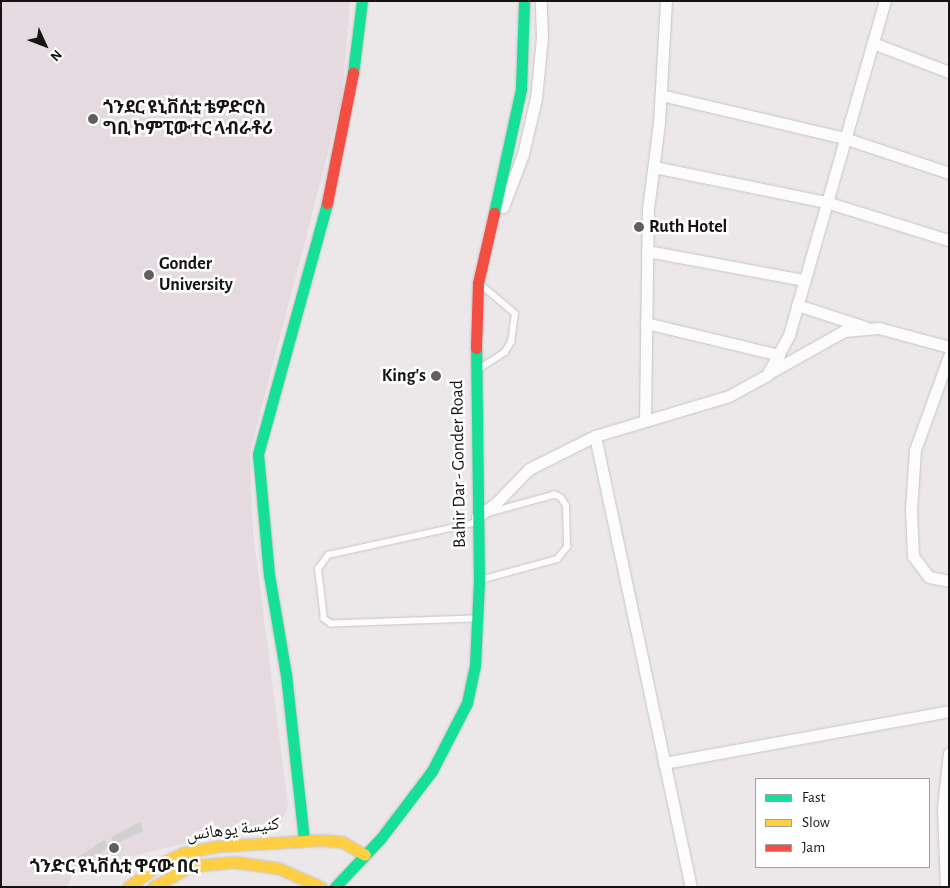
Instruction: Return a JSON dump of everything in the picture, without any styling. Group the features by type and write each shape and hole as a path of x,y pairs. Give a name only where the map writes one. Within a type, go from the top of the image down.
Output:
{"main road":[{"path":"304,840 286,675 269,576 258,454 333,179 350,101 362,1"},
{"name":"Bahir Dar - Gonder Road","path":"335,887 365,855 432,771 452,737 467,703 478,619 475,370 478,283 486,235 521,89 524,1"},
{"name":"كنيسة يوهانس","path":"128,887 161,863 183,853 304,840 321,840 342,842 365,855"},
{"path":"183,853 188,867"},
{"path":"153,887 188,867 249,862 278,868 321,887"}],"street":[{"path":"486,235 512,186 530,127 540,70 540,1"},
{"path":"646,418 647,251 661,95 666,1"},
{"path":"767,375 779,355 797,306 885,1"},
{"path":"873,43 949,72"},
{"path":"661,95 844,138 949,173"},
{"path":"654,167 826,202 949,240"},
{"path":"647,251 804,280"},
{"path":"797,306 872,328 949,347"},
{"path":"646,323 779,355"},
{"path":"476,520 496,503 529,469 595,436 646,418 729,396 844,331 872,328"},
{"path":"949,356 915,450 911,480 913,556 929,577 949,581"},
{"path":"595,436 691,887"},
{"path":"664,763 949,711"},
{"path":"946,887 946,809 949,753"}],"lane":[{"path":"475,370 494,363 504,352 511,342 515,314 478,283"},
{"path":"478,619 331,624 324,619 318,569 328,555 476,520 555,495 566,506 567,547 557,558 479,580"}],"shaded area":[{"name":"Gonder University","path":"1,1 350,1 342,99 250,452 253,533 288,805 285,814 278,821 78,869 75,865 68,887 1,887"}],"building":[{"path":"140,822 143,831 114,845 111,837"},
{"path":"104,840 109,847 78,869 71,862"}],"traffic: fast":[{"path":"353,73 362,1"},
{"path":"494,213 521,89 524,1"},
{"path":"304,840 286,675 269,575 258,454 327,203"},
{"path":"335,887 381,838 432,771 467,703 475,666 479,580 476,348"}],"traffic: slow":[{"path":"128,887 161,863 183,853 219,846 321,840 342,842 365,855"},
{"path":"153,887 191,866 234,862 278,868 321,887"}],"traffic: jam":[{"path":"327,203 353,73"},
{"path":"476,348 478,283 494,213"}],"place":[{"name":"ጎንደር ዩኒቨሲቲ ቴዎድሮስ ግቢ ኮምፒውተር ላብራቶሪ","path":"93,119"},
{"name":"Ruth Hotel","path":"639,227"},
{"name":"Gonder University","path":"149,275"},
{"name":"King's","path":"436,376"},
{"name":"ጎንድር ዩኒቨሲቲ ዋናው በር","path":"114,848"}]}
